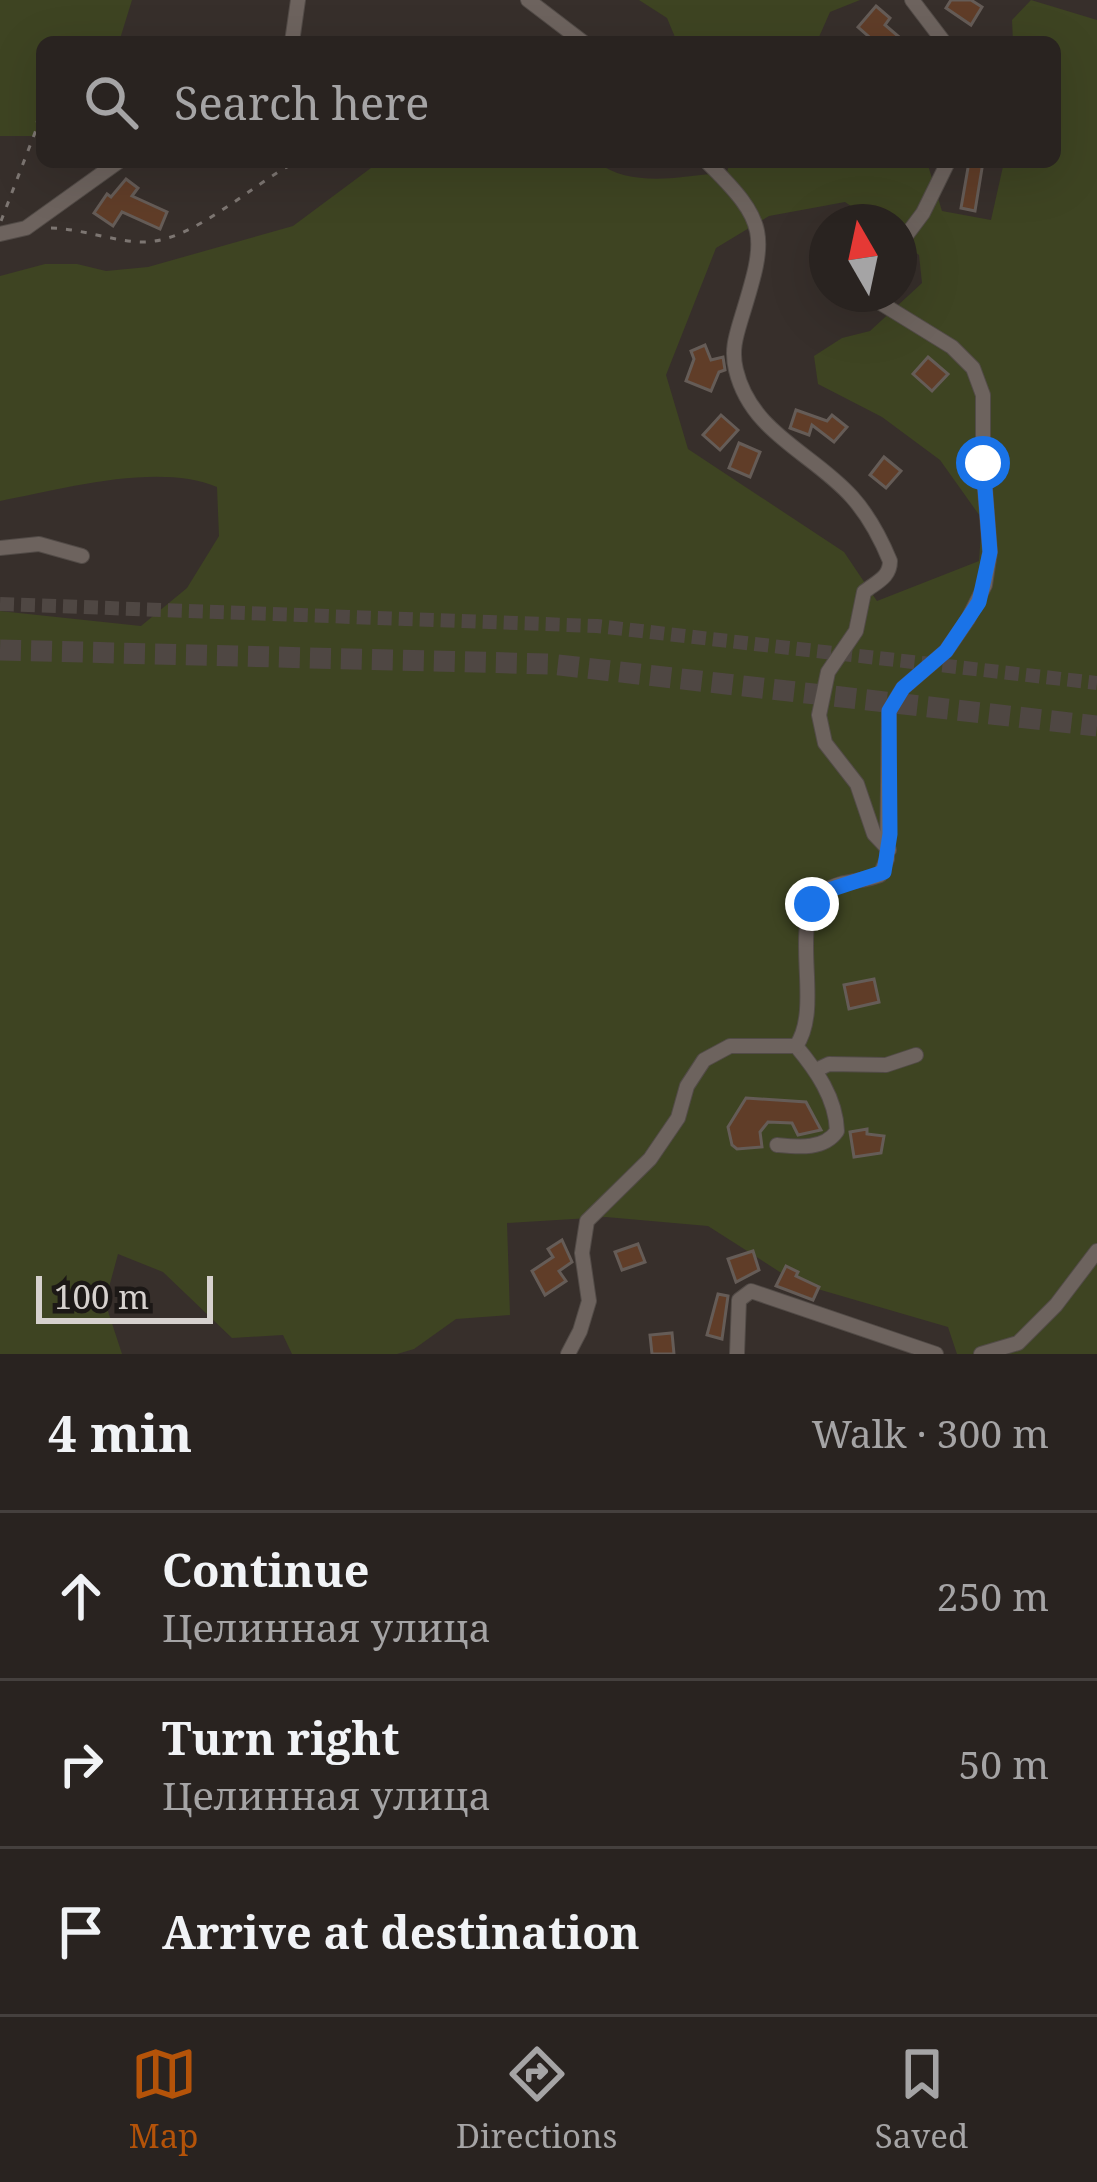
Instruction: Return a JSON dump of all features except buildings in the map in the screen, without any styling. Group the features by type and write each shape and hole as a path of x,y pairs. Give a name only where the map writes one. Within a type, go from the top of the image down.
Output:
{"street":[{"path":"293,36 298,0"},
{"path":"528,0 575,36"},
{"path":"912,0 939,36"},
{"path":"0,234 26,228 110,168"},
{"path":"712,168 754,214 761,242 732,348 750,406 851,495 890,560 890,570 864,592 856,631 827,672 819,716 825,743 857,784 874,834 889,850"},
{"path":"917,220 945,168"},
{"path":"796,1046 806,1030 809,1012 807,922 812,904 823,892 880,875 889,850 889,711 903,688 946,651 968,619 985,585 990,552 983,395 974,368 952,346 896,312"},
{"path":"0,548 39,544 82,556"},
{"path":"568,1354 589,1301 582,1253 587,1221 650,1160 678,1118 687,1086 704,1060 730,1046 796,1046"},
{"path":"777,1145 814,1144 833,1137 837,1130 836,1116 816,1070 796,1046"},
{"path":"816,1070 829,1064 886,1065 916,1055"},
{"path":"982,1354 1018,1343 1056,1305 1097,1251"},
{"path":"736,1354 739,1300 752,1291 935,1354"}],"path":[{"path":"0,223 36,130"},
{"path":"26,228 86,230 122,241 167,240 286,168"}],"green space":[{"path":"0,0 132,0 121,36 36,36 36,136 0,136"},
{"path":"639,0 860,0 830,12 819,36 674,36 667,18"},
{"path":"1031,0 1097,20 1097,1354 957,1354 948,1327 797,1283 708,1226 606,1217 507,1223 510,1315 456,1319 414,1349 397,1354 292,1354 283,1335 232,1338 163,1272 118,1254 105,1302 122,1354 0,1354 0,611 141,626 187,588 219,536 217,487 194,480 110,480 0,501 0,276 45,264 77,264 106,271 148,267 293,226 371,168 608,168 626,176 659,179 727,172 728,168 929,168 942,211 991,220 1003,168 1061,168 1061,36 1013,36 1012,20","holes":["809,204 917,204 922,283 917,288 917,312 891,312 870,331 842,338 814,356 818,384 882,417 940,460 982,519 979,561 877,601 844,552 688,449 666,375 716,248 769,216 809,209"]}],"tunnel":[{"path":"0,604 597,626 1097,683"},
{"path":"0,650 550,664 1097,726"}],"route":[{"path":"812,904 823,892 841,884 884,872 890,834 889,711 903,688 946,651 979,602 990,552 983,463"}]}
